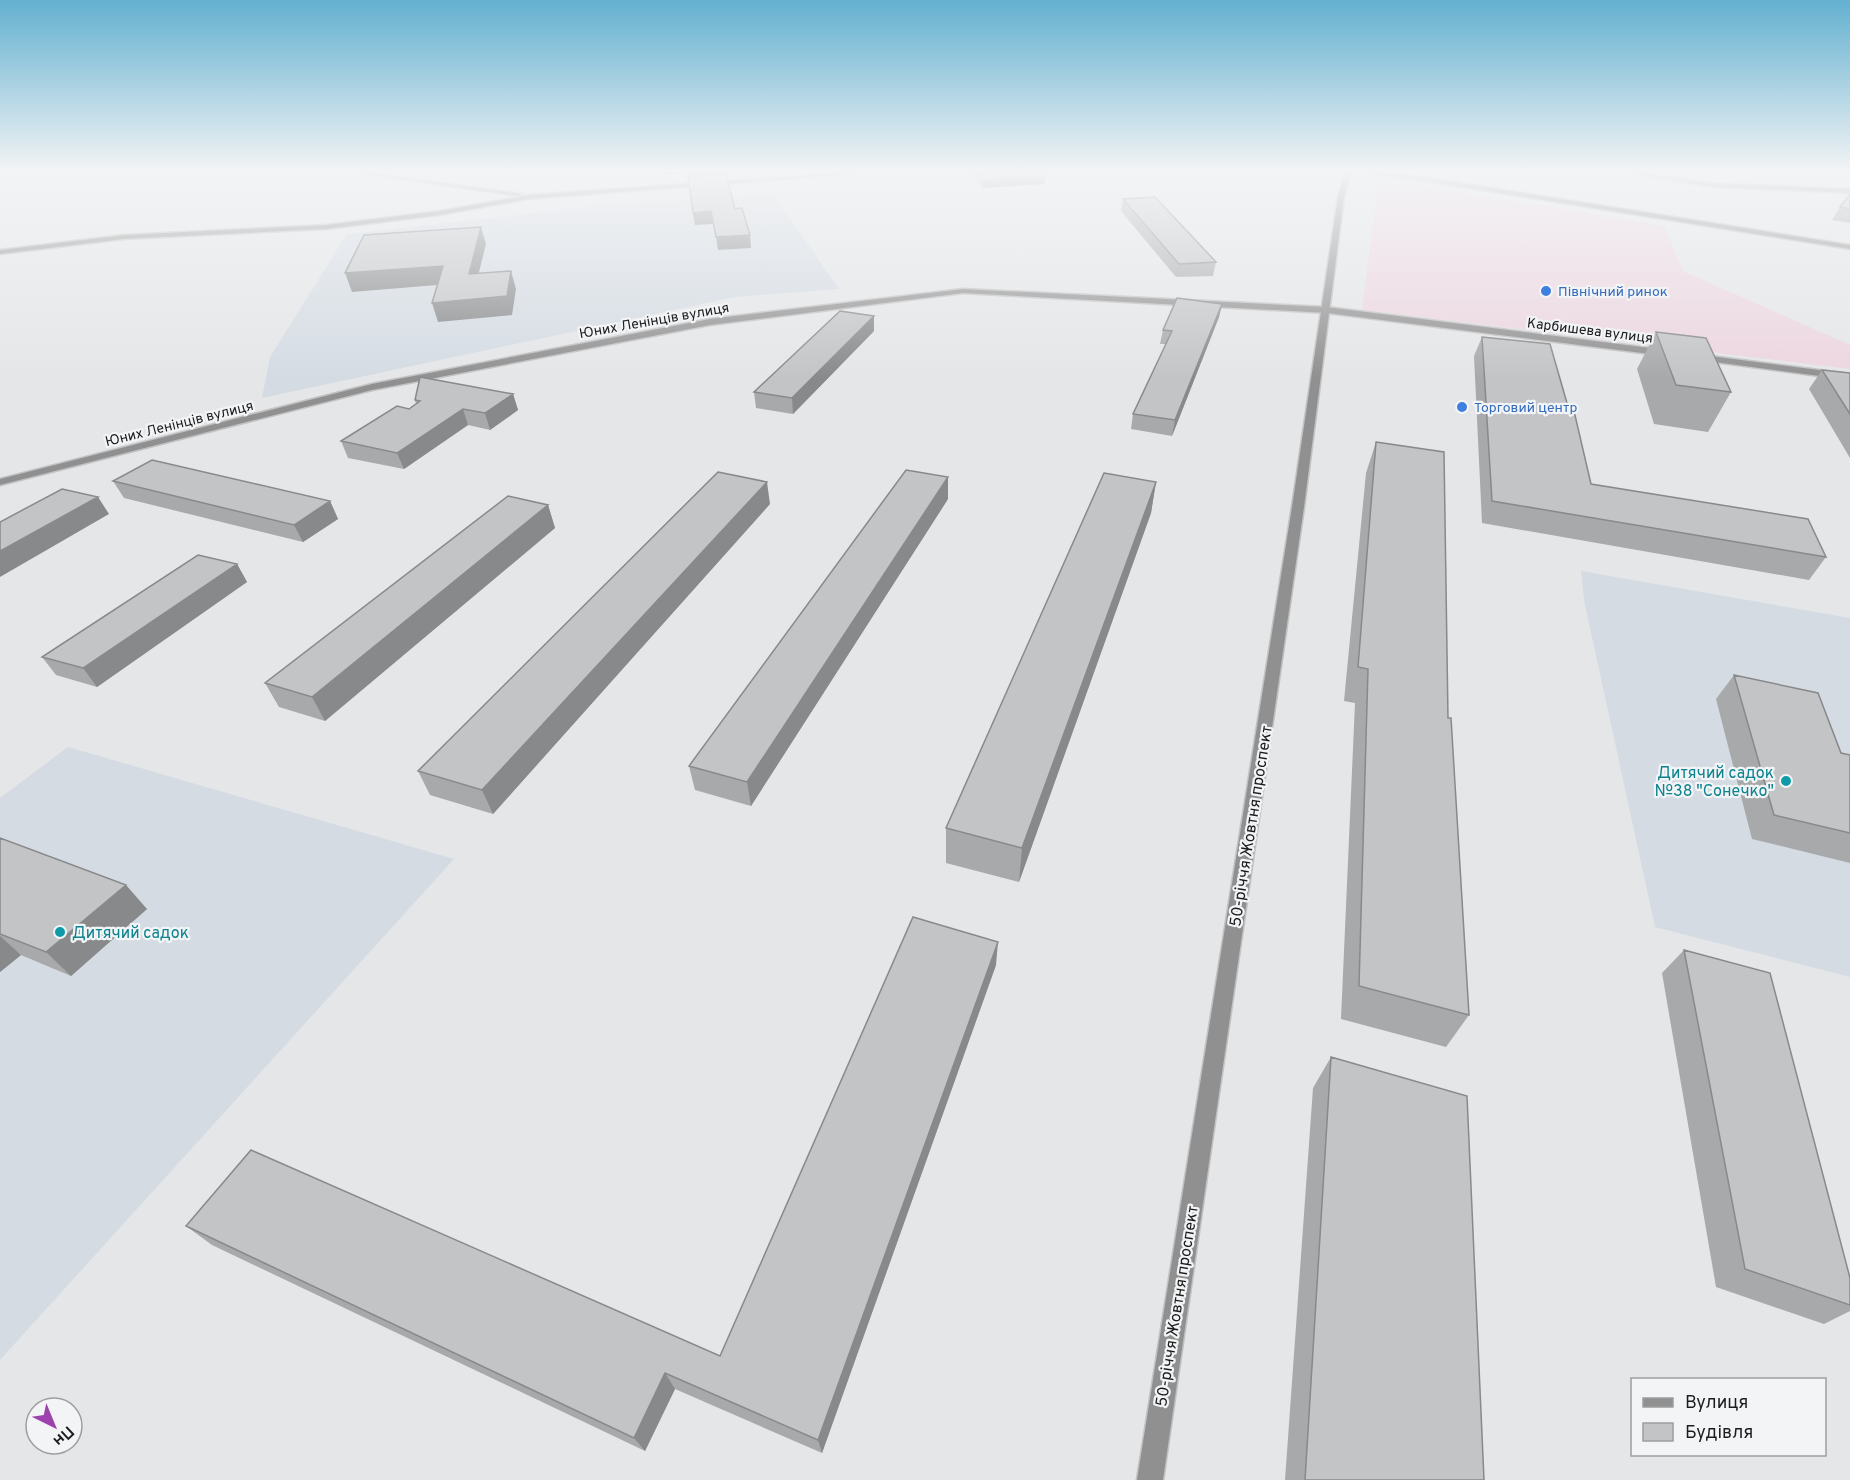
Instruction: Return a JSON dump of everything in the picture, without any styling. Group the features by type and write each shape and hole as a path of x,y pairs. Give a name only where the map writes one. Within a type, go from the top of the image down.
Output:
{"street":[{"path":"0,252 90,241"},
{"name":"50-річчя Жовтня проспект","path":"1150,1480 1336,241"},
{"path":"1807,241 1850,248"},
{"name":"Юних Ленінців вулиця","path":"0,482 372,387 721,321 963,291 1327,310"},
{"name":"Карбишева вулиця","path":"1327,310 1672,354"},
{"path":"1684,356 1850,377"}],"shaded area":[{"path":"343,241 806,241 839,289 735,297 262,398 270,357"},
{"name":"Північний ринок","path":"1371,241 1670,241 1683,271 1850,345 1850,369 1362,310"},
{"path":"1581,571 1850,618 1850,977 1655,927 1584,600"},
{"path":"68,747 454,859 0,1360 0,798"}],"building":[{"path":"361,241 477,241 469,274 511,271 507,296 432,303 443,266 345,273"},
{"path":"1159,241 1196,241 1216,262 1179,264"},
{"path":"1177,298 1222,304 1175,420 1133,414 1172,331 1163,330"},
{"path":"840,311 874,316 792,398 754,392"},
{"path":"1656,332 1706,338 1731,392 1676,385"},
{"path":"1482,337 1550,344 1569,410 1574,411 1591,484 1808,519 1826,557 1492,501"},
{"path":"1822,370 1850,373 1850,414"},
{"path":"420,377 513,394 485,413 463,409 397,453 341,441 397,406 409,409 420,401 415,400"},
{"path":"1376,442 1444,452 1448,718 1451,718 1469,1015 1359,986 1368,669 1358,667"},
{"path":"152,460 330,501 294,525 113,481"},
{"path":"906,470 948,477 747,782 689,766"},
{"path":"718,472 767,482 482,790 418,771"},
{"path":"1104,473 1156,482 1022,848 946,828"},
{"path":"62,489 98,497 0,551 0,522"},
{"path":"508,496 548,505 312,697 265,683"},
{"path":"198,555 237,564 83,668 42,657"},
{"path":"1734,675 1818,693 1841,753 1850,755 1850,833 1774,815"},
{"name":"Дитячий садок","path":"0,838 126,885 46,952 0,934"},
{"path":"913,917 998,942 818,1440 665,1373 634,1438 186,1226 251,1150 720,1356"},
{"path":"1684,950 1770,973 1850,1278 1850,1305 1745,1269"},
{"path":"1331,1057 1467,1096 1484,1480 1305,1480"}],"place":[{"name":"Північний ринок","path":"1546,291"},
{"name":"Торговий центр","path":"1462,407"},
{"name":"Дитячий садок №38 \"Сонечко\"","path":"1786,781"},
{"name":"Дитячий садок","path":"60,932"}]}
